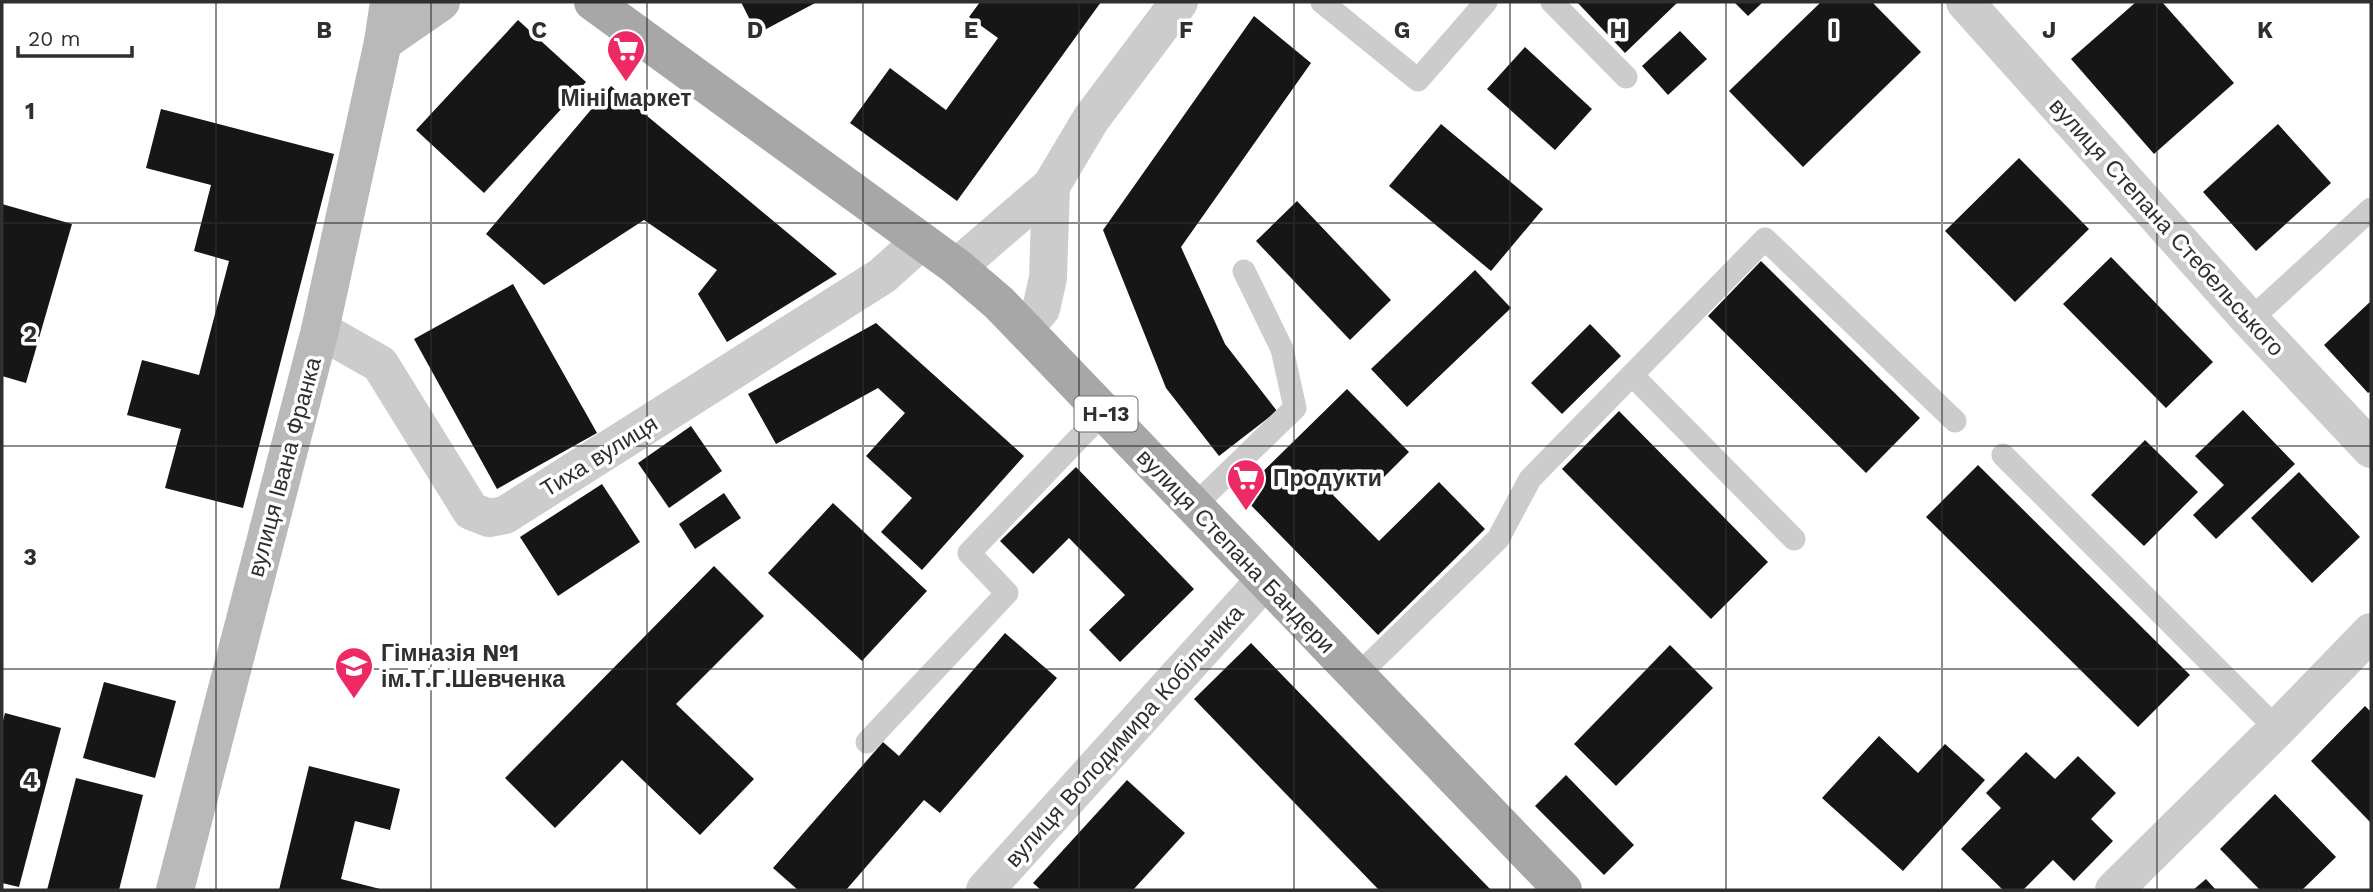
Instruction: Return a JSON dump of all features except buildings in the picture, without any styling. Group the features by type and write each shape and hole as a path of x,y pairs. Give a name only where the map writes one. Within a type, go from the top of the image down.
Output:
{"main road":[{"name":"вулиця Івана Франка","path":"175,890 320,330 383,42 388,2"},
{"path":"383,42 441,2"},
{"name":"вулиця Степана Бандери","path":"593,2 957,267 1024,329 1264,582 1563,890"}],"street":[{"path":"957,267 1051,186 1091,119 1180,2"},
{"name":"вулиця Степана Стебельського","path":"1965,2 2250,320 2371,449"},
{"path":"1024,329 1041,309 1048,278 1051,186"},
{"name":"Тиха вулиця","path":"320,330 380,364 471,511 489,518 505,515 882,276 921,240"},
{"name":"вулиця Володимира Кобільника","path":"985,890 1264,582"},
{"path":"2114,890 2371,632"}],"lane":[{"path":"1322,2 1418,80 1486,2"},
{"path":"1552,2 1626,77"},
{"path":"2250,320 2371,209"},
{"path":"1356,677 1498,539 1530,479 1765,239 1955,421"},
{"path":"1193,507 1295,408 1282,349 1244,271"},
{"path":"1632,375 1794,539"},
{"path":"867,743 1007,593 969,553 1104,412"},
{"path":"2003,455 2277,729"}],"place":[{"name":"Міні маркет","path":"626,83"},
{"name":"Продукти","path":"1246,512"},
{"name":"Гімназія №1 ім.Т.Г.Шевченка","path":"354,700"}]}
